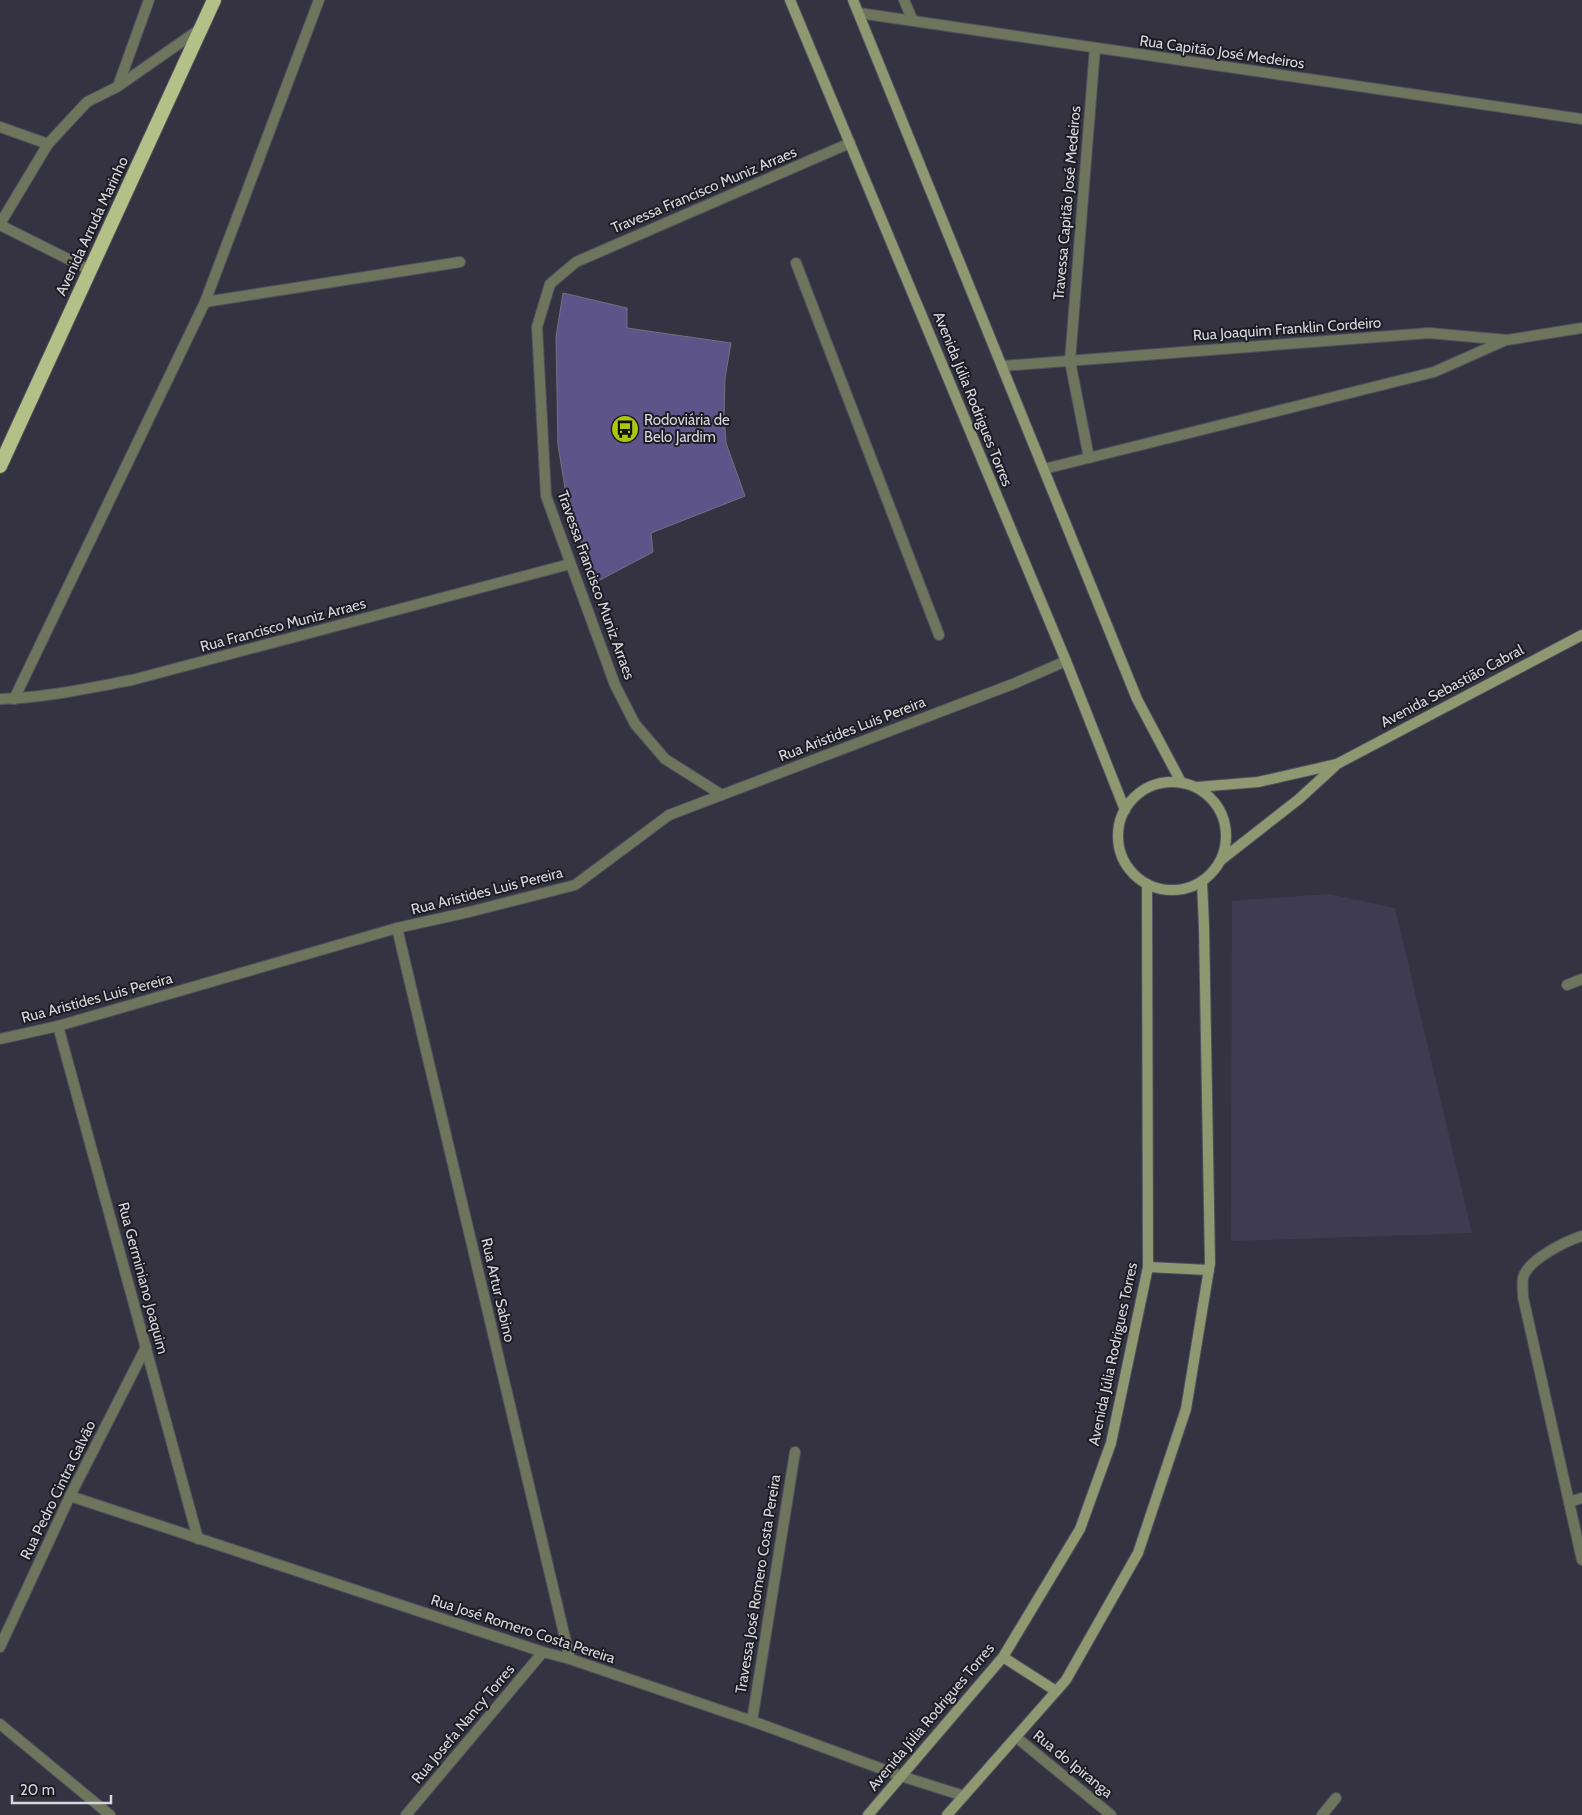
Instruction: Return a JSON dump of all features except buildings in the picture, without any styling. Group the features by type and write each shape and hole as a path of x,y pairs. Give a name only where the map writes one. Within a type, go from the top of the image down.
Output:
{"highway":[{"name":"Avenida Arruda Marinho","path":"0,466 214,0"}],"main road":[{"name":"Avenida Júlia Rodrigues Torres","path":"790,0 1066,661 1125,810"},
{"path":"853,0 1137,699 1181,782"},
{"name":"Avenida Sebastião Cabral","path":"1221,860 1286,810 1337,764 1582,635"},
{"name":"Avenida Sebastião Cabral","path":"1197,787 1258,782 1337,764"},
{"path":"1164,782 1181,782 1197,787 1211,797 1220,811 1226,827 1226,844 1221,860 1213,872 1202,881 1189,887 1175,890 1161,889 1147,884 1134,874 1124,860 1119,844 1119,826 1125,810 1135,797 1148,787 1164,782"},
{"path":"947,1815 1066,1680 1138,1553 1186,1409 1209,1270 1202,881"},
{"name":"Avenida Júlia Rodrigues Torres","path":"868,1815 1003,1657 1080,1529 1111,1442 1148,1267 1147,884"},
{"path":"1148,1267 1209,1270"},
{"path":"1003,1657 1056,1691"}],"street":[{"path":"117,86 150,0"},
{"path":"14,699 205,302 319,0"},
{"path":"904,0 912,21"},
{"name":"Rua Capitão José Medeiros","path":"859,13 1582,119"},
{"path":"90,270 0,225 48,144 87,102 117,86 201,28"},
{"name":"Travessa Capitão José Medeiros","path":"1070,361 1095,48"},
{"path":"0,127 48,144"},
{"name":"Travessa Francisco Muniz Arraes","path":"722,795 664,759 634,724 615,685 546,496 537,327 550,284 576,262 850,142"},
{"path":"205,302 460,262"},
{"path":"796,262 939,635"},
{"name":"Rua Joaquim Franklin Cordeiro","path":"1002,366 1429,333 1507,340 1582,328"},
{"name":"Rua Joaquim Franklin Cordeiro","path":"1044,469 1434,372 1507,340"},
{"path":"1070,361 1089,458"},
{"name":"Rua Francisco Muniz Arraes","path":"0,699 14,699 81,690 132,680 570,564"},
{"name":"Rua Aristides Luis Pereira","path":"0,1039 58,1026 397,928 575,885 669,815 1013,684 1066,661"},
{"name":"Rua Artur Sabino","path":"397,928 570,1659"},
{"path":"1567,985 1582,980"},
{"name":"Rua Germiniano Joaquim","path":"58,1026 198,1539"},
{"path":"1580,1236 1531,1264 1523,1277 1523,1297 1582,1560"},
{"name":"Rua Pedro Cintra Galvão","path":"0,1647 70,1496 146,1347"},
{"name":"Travessa José Romero Costa Pereira","path":"752,1721 794,1452"},
{"name":"Rua José Romero Costa Pereira","path":"70,1496 543,1652 570,1659 752,1721 901,1776 964,1796"},
{"path":"1569,1502 1582,1498"},
{"name":"Rua Josefa Nancy Torres","path":"406,1815 543,1652"},
{"path":"0,1724 110,1815"},
{"name":"Rua do Ipiranga","path":"1016,1737 1111,1815"},
{"path":"1322,1815 1336,1798"}],"shaded area":[{"path":"1329,894 1395,908 1472,1233 1231,1241 1232,901"}],"place":[{"name":"Rodoviária de Belo Jardim","path":"625,429"}]}
